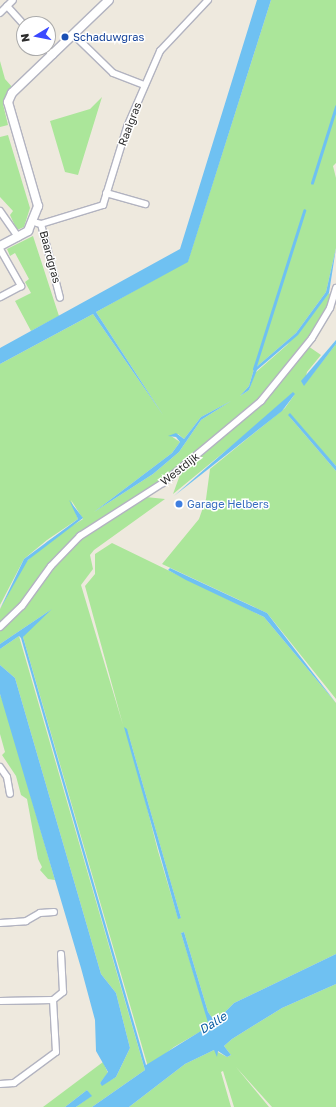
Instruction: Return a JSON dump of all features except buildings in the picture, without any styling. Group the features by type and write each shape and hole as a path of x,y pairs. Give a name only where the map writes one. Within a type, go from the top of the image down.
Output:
{"street":[{"path":"0,13 13,0"},
{"path":"56,52 109,0"},
{"name":"Raaigras","path":"37,223 103,205 126,127 160,51 208,0"},
{"path":"7,6 16,16"},
{"path":"74,34 113,73 146,85"},
{"path":"0,246 28,231 37,223 38,206 8,102 12,93 52,56"},
{"path":"106,194 145,204"},
{"path":"0,211 18,237"},
{"name":"Baardgras","path":"37,223 60,298"},
{"path":"0,249 21,286 0,297"},
{"name":"Westdijk","path":"0,627 22,606 55,561 80,536 163,483 261,400 312,338 330,308 336,288"},
{"path":"0,767 7,777 10,794"},
{"path":"0,923 26,921 40,913 54,912"},
{"path":"0,1001 54,1000 63,992 61,954"},
{"path":"0,1084 14,1083 56,1052 54,1000"}],"green space":[{"path":"271,0 336,0 336,163 333,166 336,178 336,248 326,292 296,333 254,369 249,386 240,396 249,390 255,373 287,345 329,293 332,296 327,308 307,341 259,400 159,483 70,542 20,606 0,624 0,609 25,563 48,541 83,519 71,500 78,519 47,540 24,559 0,605 0,364 93,314 163,415 96,312 188,261","holes":["231,401 201,420 179,452 153,474 94,512 172,453 180,442 171,436 178,434 184,439 201,417"]},
{"path":"0,61 5,79 13,88 3,104 8,125 0,127"},
{"path":"102,97 78,175 65,172 50,121 90,109"},
{"path":"8,135 30,208 24,227 17,230 10,215 13,211 0,197 0,137"},
{"path":"33,236 59,316 31,331 15,301 31,293 25,282 29,279 15,253 10,256 7,249"},
{"path":"336,344 336,466 288,415 336,471 336,699 267,613 162,564 199,519 206,499 210,469 285,408 295,394 173,494 181,472 255,408 308,346 321,355 307,372 304,385"},
{"path":"146,497 165,499 94,550 90,555 93,569 81,585 123,725 85,586 95,574 95,554 112,543 264,617 336,703 336,954 234,1003 215,1022 208,1012 184,932 181,933 210,1026 174,1047 148,1067 23,637 26,630 52,609 0,644 0,629 81,538","holes":["127,729 181,918 178,918 158,851"]},
{"path":"19,636 145,1070 92,1107 76,1107 91,1096 87,1090 65,1107 43,1107 103,1062 108,1073 100,1083 102,1085 116,1077 130,1048 116,993 101,974 15,678 0,665 0,649"},
{"path":"0,694 55,880 48,879 40,870 42,867 38,859 27,799 21,795 16,776 2,755 5,752 0,734"},
{"path":"336,984 336,1107 272,1107 236,1067 269,1107 234,1107 223,1071 221,1072 231,1107 129,1107 185,1064 214,1050 227,1057 231,1055 224,1046 232,1039 282,1008"}],"water":[{"path":"257,0 271,0 188,262 96,312 163,415 93,314 0,364 0,348 180,249"},
{"path":"336,248 329,293 298,335 257,370 249,390 240,396 249,386 254,369 296,333 326,292"},
{"path":"336,340 336,344 304,386 301,381"},
{"path":"293,392 295,394 282,411 174,496"},
{"path":"231,401 201,420 179,452 153,474 94,512 172,453 180,442 176,437 168,436 176,433 184,439 201,417"},
{"path":"290,413 336,466 336,471 288,415"},
{"path":"69,500 83,518 28,560 0,609 24,559 78,519"},
{"path":"170,568 267,613 336,703 264,617 186,580 168,570"},
{"name":"Dalle","path":"52,609 23,637 146,1065 209,1026 181,933 184,932 208,1012 215,1022 234,1003 336,954 336,984 282,1008 232,1039 224,1046 231,1055 227,1057 218,1051 217,1057 214,1050 185,1064 129,1107 92,1107 145,1070 21,638 19,636 0,649 0,644"},
{"path":"0,665 15,678 101,974 116,993 130,1048 116,1077 102,1086 100,1083 108,1072 96,1051 95,1020 0,694"},
{"path":"124,727 127,729 181,918 178,919"},
{"path":"87,1090 92,1096 76,1107 65,1107"}],"waterway":[{"path":"312,183 336,107"},
{"path":"254,369 304,211"}],"place":[{"name":"Schaduwgras","path":"65,37"},
{"name":"Garage Helbers","path":"179,504"}]}
